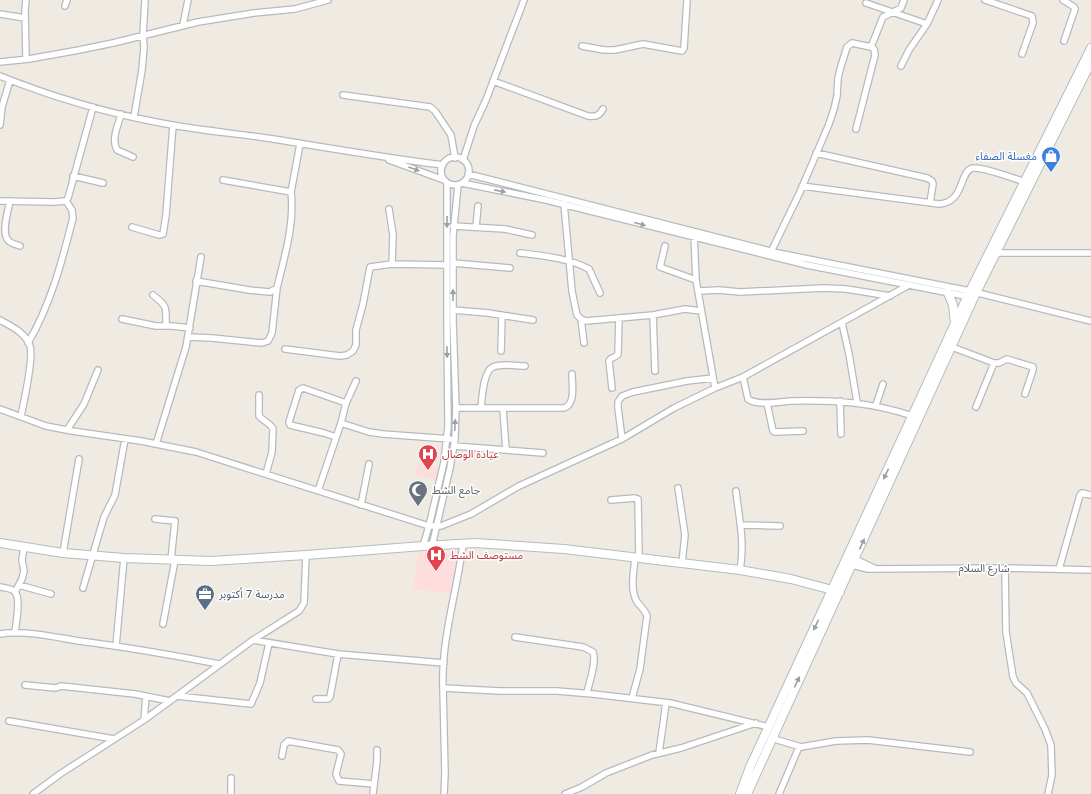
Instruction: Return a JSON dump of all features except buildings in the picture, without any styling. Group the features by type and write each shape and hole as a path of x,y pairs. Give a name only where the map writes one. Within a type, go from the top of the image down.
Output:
{"main road":[{"path":"850,560 952,347 1025,182 1091,48"},
{"path":"747,794 955,324 974,295 996,253 1091,62"},
{"path":"948,292 953,305 955,324"},
{"path":"0,543 63,553 124,558 211,561 476,543 564,549 740,570 836,591"},
{"path":"740,794 769,727 836,591"}],"street":[{"path":"26,0 26,59"},
{"path":"134,117 142,70 145,0"},
{"path":"183,25 188,0"},
{"path":"463,160 474,126 480,116 524,0"},
{"path":"582,46 604,50 615,50 643,44 682,51 684,48 687,0"},
{"path":"871,47 883,17 901,8 904,0"},
{"path":"901,66 909,50 927,24 938,0"},
{"path":"985,0 1032,16 1032,23 1022,54"},
{"path":"1063,0 1075,9 1064,41"},
{"path":"0,62 79,50 198,22 254,13 295,9 324,1"},
{"path":"866,4 927,24"},
{"path":"0,14 25,18"},
{"path":"771,252 829,124 837,96 838,78 847,47 852,43 871,47 874,49 875,55 856,129"},
{"path":"0,76 44,92 93,107 173,125 321,147 383,158 443,165"},
{"path":"0,125 2,106 10,80"},
{"path":"493,81 588,116 596,117 603,109"},
{"path":"343,95 430,107 434,110 451,135 455,158"},
{"path":"66,201 93,107"},
{"path":"121,114 114,145 117,150 133,157"},
{"path":"132,228 159,235 164,234 173,125"},
{"path":"188,337 262,343 268,341 272,333 277,288 286,250 293,204 291,192 300,144"},
{"path":"816,153 927,178 932,181 933,184 930,203"},
{"path":"383,158 451,184 460,184 564,204 694,235 1037,307 1091,321"},
{"path":"455,158 463,160 468,166 468,174 465,181 460,184 454,226 453,310 456,408 455,440 437,527 428,546 429,526 448,439 446,181 441,173 443,165 448,160 455,158"},
{"path":"802,186 944,204 954,199 969,171 973,168 1025,182"},
{"path":"468,174 806,265 948,292 974,295"},
{"path":"73,176 103,183"},
{"path":"223,180 291,192"},
{"path":"0,201 66,201"},
{"path":"10,201 5,230 6,237 10,242 20,246"},
{"path":"28,343 46,306 57,278 73,218 71,207 66,201"},
{"path":"564,204 576,315 581,319 586,321 653,315 685,310 701,311"},
{"path":"476,227 478,206"},
{"path":"389,209 393,235 392,264"},
{"path":"454,226 505,229 532,234"},
{"path":"694,235 696,280 715,388"},
{"path":"665,246 660,267 696,280"},
{"path":"520,253 569,260 589,269 600,293"},
{"path":"996,253 1091,253"},
{"path":"156,444 188,337 201,257"},
{"path":"453,263 510,268"},
{"path":"285,348 340,356 347,355 353,351 356,345 357,320 363,304 370,267 392,264 446,265"},
{"path":"196,281 270,292 277,288"},
{"path":"0,410 21,416 46,426 196,452 361,505 429,526 437,527 470,514 518,486 622,439 674,408 715,388 743,377 909,285"},
{"path":"698,291 719,290 740,292 831,288 890,296"},
{"path":"153,295 166,307 166,326"},
{"path":"453,310 533,320"},
{"path":"501,351 502,315"},
{"path":"653,315 655,371"},
{"path":"612,388 608,361 618,354 619,318"},
{"path":"122,319 156,326 190,328"},
{"path":"581,319 584,342"},
{"path":"0,320 17,330 30,347 30,364 21,416"},
{"path":"842,323 857,402"},
{"path":"952,347 994,363 999,363 1007,359 1033,367 1025,394"},
{"path":"976,407 994,363"},
{"path":"481,408 485,378 489,369 493,366 504,365 525,366"},
{"path":"67,430 84,404 98,370"},
{"path":"456,408 564,408 571,402 572,374"},
{"path":"743,377 748,399 752,402 857,402 876,405 913,416"},
{"path":"622,439 618,402 622,396 633,392 687,381 713,378"},
{"path":"318,490 341,423 346,403 356,381"},
{"path":"876,405 883,384"},
{"path":"336,438 313,430 290,425 289,422 297,394 299,390 303,388 346,403"},
{"path":"259,395 259,416 272,426 273,429 272,452 266,474"},
{"path":"840,401 841,434"},
{"path":"767,403 773,431 804,431"},
{"path":"503,409 506,450"},
{"path":"341,423 369,432 455,440"},
{"path":"83,588 104,517 115,495 125,439"},
{"path":"454,446 543,453"},
{"path":"63,553 79,459"},
{"path":"361,505 369,464"},
{"path":"678,488 685,535 682,563"},
{"path":"736,491 741,524 742,545 740,570"},
{"path":"1059,569 1080,495 1082,493 1091,495"},
{"path":"436,496 444,497"},
{"path":"611,500 638,499 637,558 633,582 636,600 647,616 640,669 632,698"},
{"path":"155,519 175,521 173,560 163,624"},
{"path":"741,524 780,526"},
{"path":"444,794 444,664 447,634 463,544"},
{"path":"15,632 18,601 15,592 24,571 22,560 24,546"},
{"path":"33,794 144,720 219,664 302,608 304,603 306,555"},
{"path":"116,646 124,558"},
{"name":"شارع السلام","path":"850,560 864,569 1005,568 1091,570"},
{"path":"1005,568 1006,632 1013,677 1016,683 1027,693 1045,729 1051,745 1052,775 1048,794"},
{"path":"19,585 51,594"},
{"path":"0,587 15,592"},
{"path":"0,634 15,632 116,646 219,664"},
{"path":"515,637 583,648 593,652 594,662 587,693"},
{"path":"253,640 338,654 444,664"},
{"path":"177,696 251,704 260,683 269,643"},
{"path":"316,699 328,699 330,697 338,654"},
{"path":"25,685 56,688 62,686 146,696 170,701"},
{"path":"443,688 500,691 557,691 632,698 666,703 769,727"},
{"path":"144,720 146,696"},
{"path":"659,753 666,703"},
{"path":"8,721 114,739"},
{"path":"565,794 582,787 606,773 659,753 681,748 756,723"},
{"path":"771,738 799,747 836,741 868,740 970,752"},
{"path":"282,756 286,741 334,749 340,751 341,754 336,774 338,781 374,784"},
{"path":"779,794 799,747"},
{"path":"373,794 377,750"},
{"path":"231,778 231,794"}],"shaded area":[{"name":"عيادة الوصال","path":"418,462 442,468 438,481 415,475"},
{"name":"مستوصف الشط","path":"419,552 459,554 452,594 412,589"}],"place":[{"name":"مغسلة الصفاء","path":"1051,173"},
{"name":"عيادة الوصال","path":"428,471"},
{"name":"جامع الشط","path":"418,507"},
{"name":"مستوصف الشط","path":"436,572"},
{"name":"مدرسة 7 أكتوبر","path":"205,611"}]}
